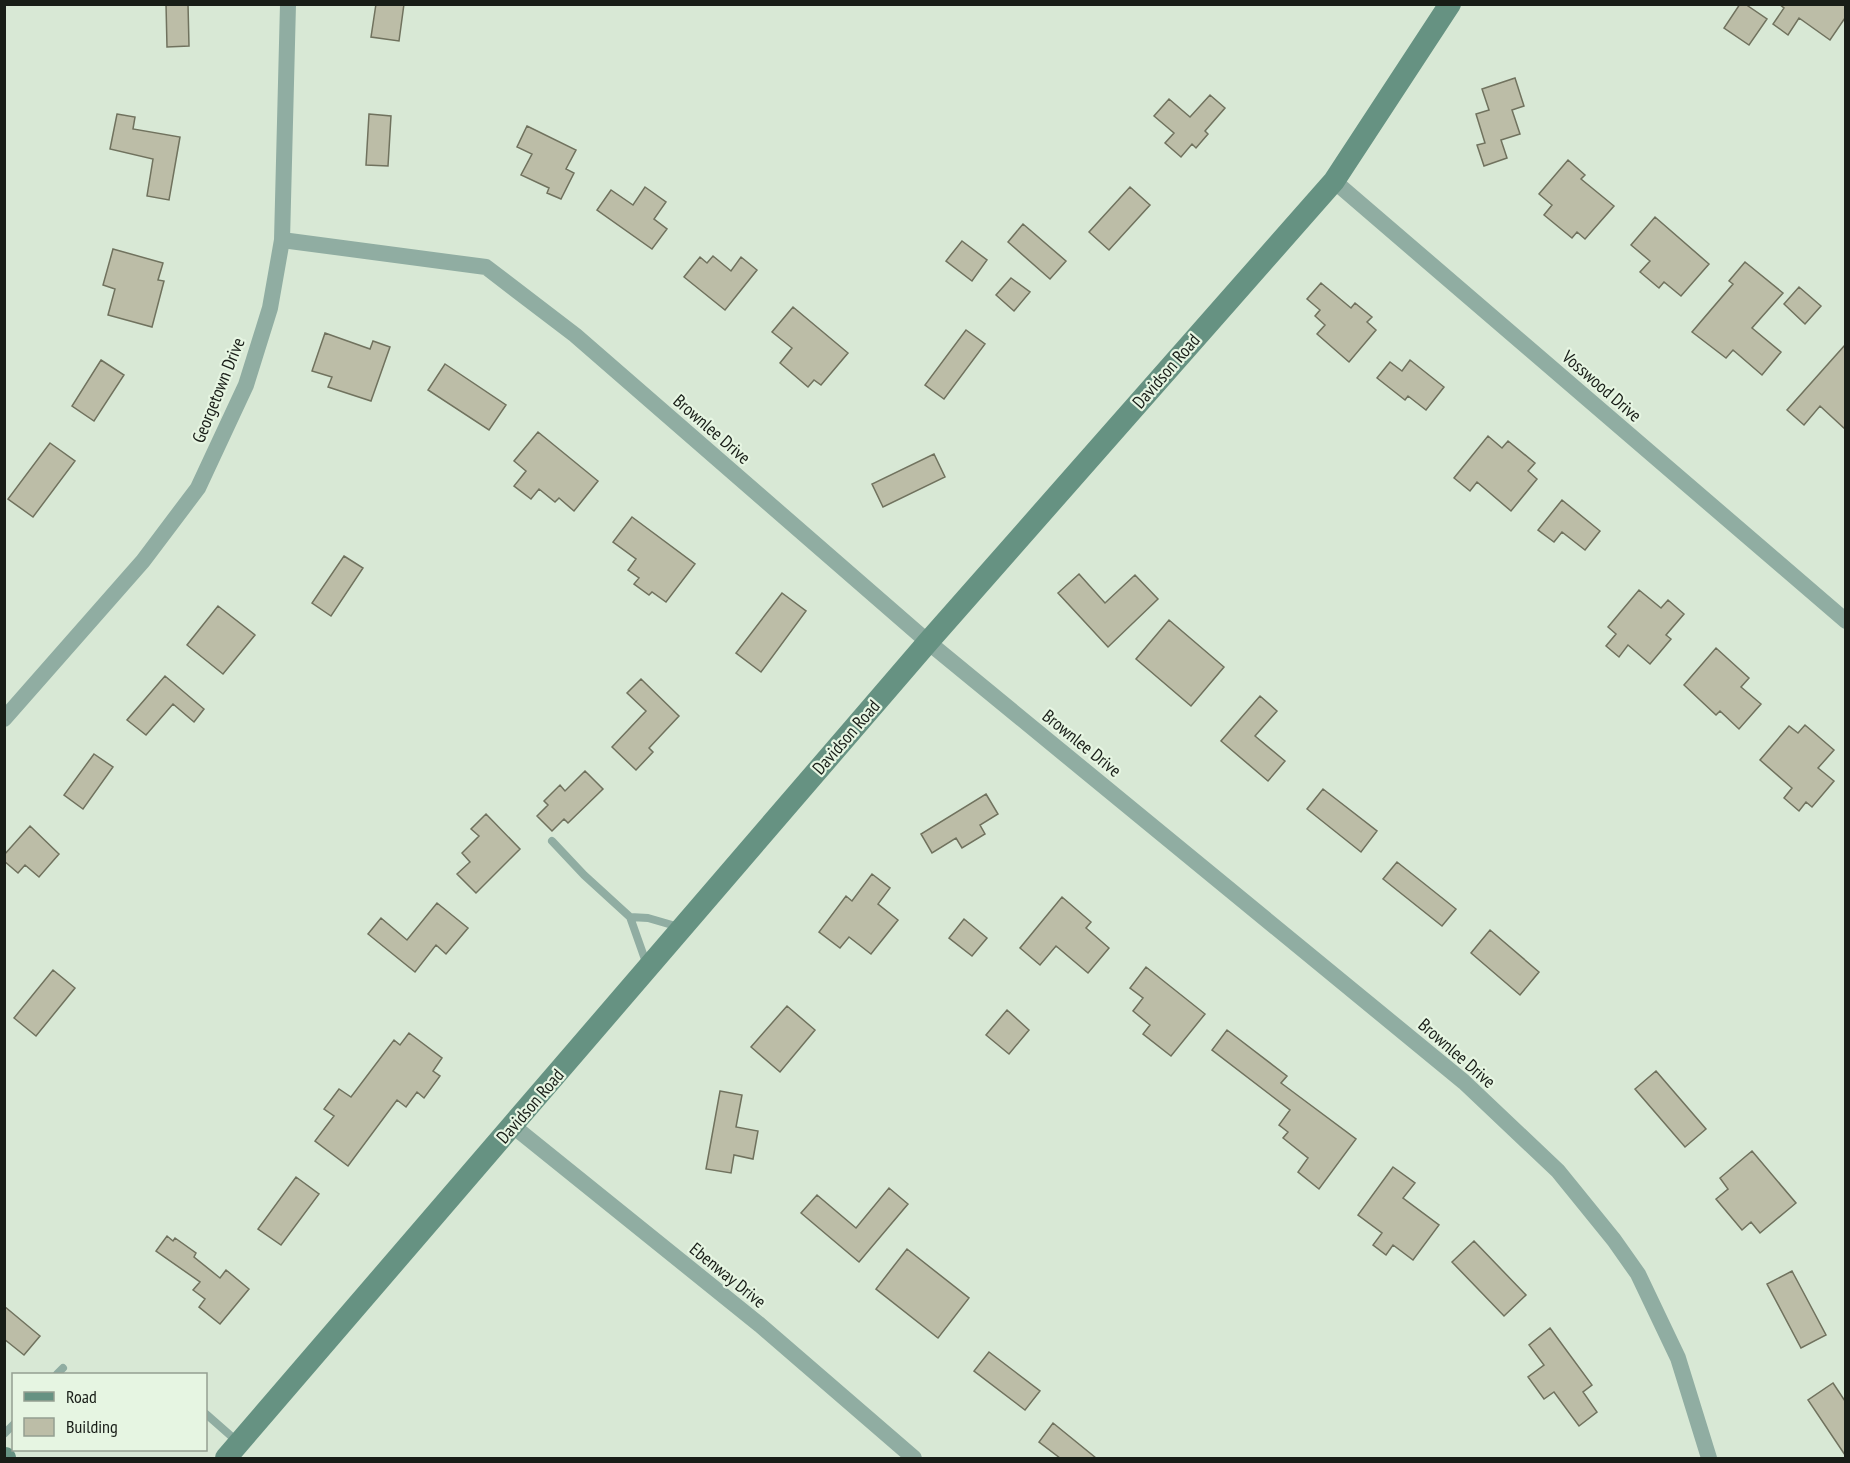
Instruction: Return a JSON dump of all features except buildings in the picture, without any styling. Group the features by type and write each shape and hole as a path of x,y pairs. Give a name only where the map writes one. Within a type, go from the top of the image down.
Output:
{"street":[{"name":"Georgetown Drive","path":"4,719 143,561 198,488 246,385 270,308 282,240 288,4"},
{"name":"Davidson Road","path":"233,1451 928,642 1334,181 1450,4"},
{"name":"Vosswood Drive","path":"1334,181 1845,621"},
{"name":"Brownlee Drive","path":"282,240 486,267 575,335 928,642 1456,1076 1558,1171 1614,1240 1638,1274 1678,1358 1709,1458"},
{"name":"Ebenway Drive","path":"513,1126 760,1325 914,1458"}],"lane":[{"path":"552,841 600,891 630,917 648,968"},
{"path":"630,917 648,918 683,928"},
{"path":"207,1415 233,1451"}]}
